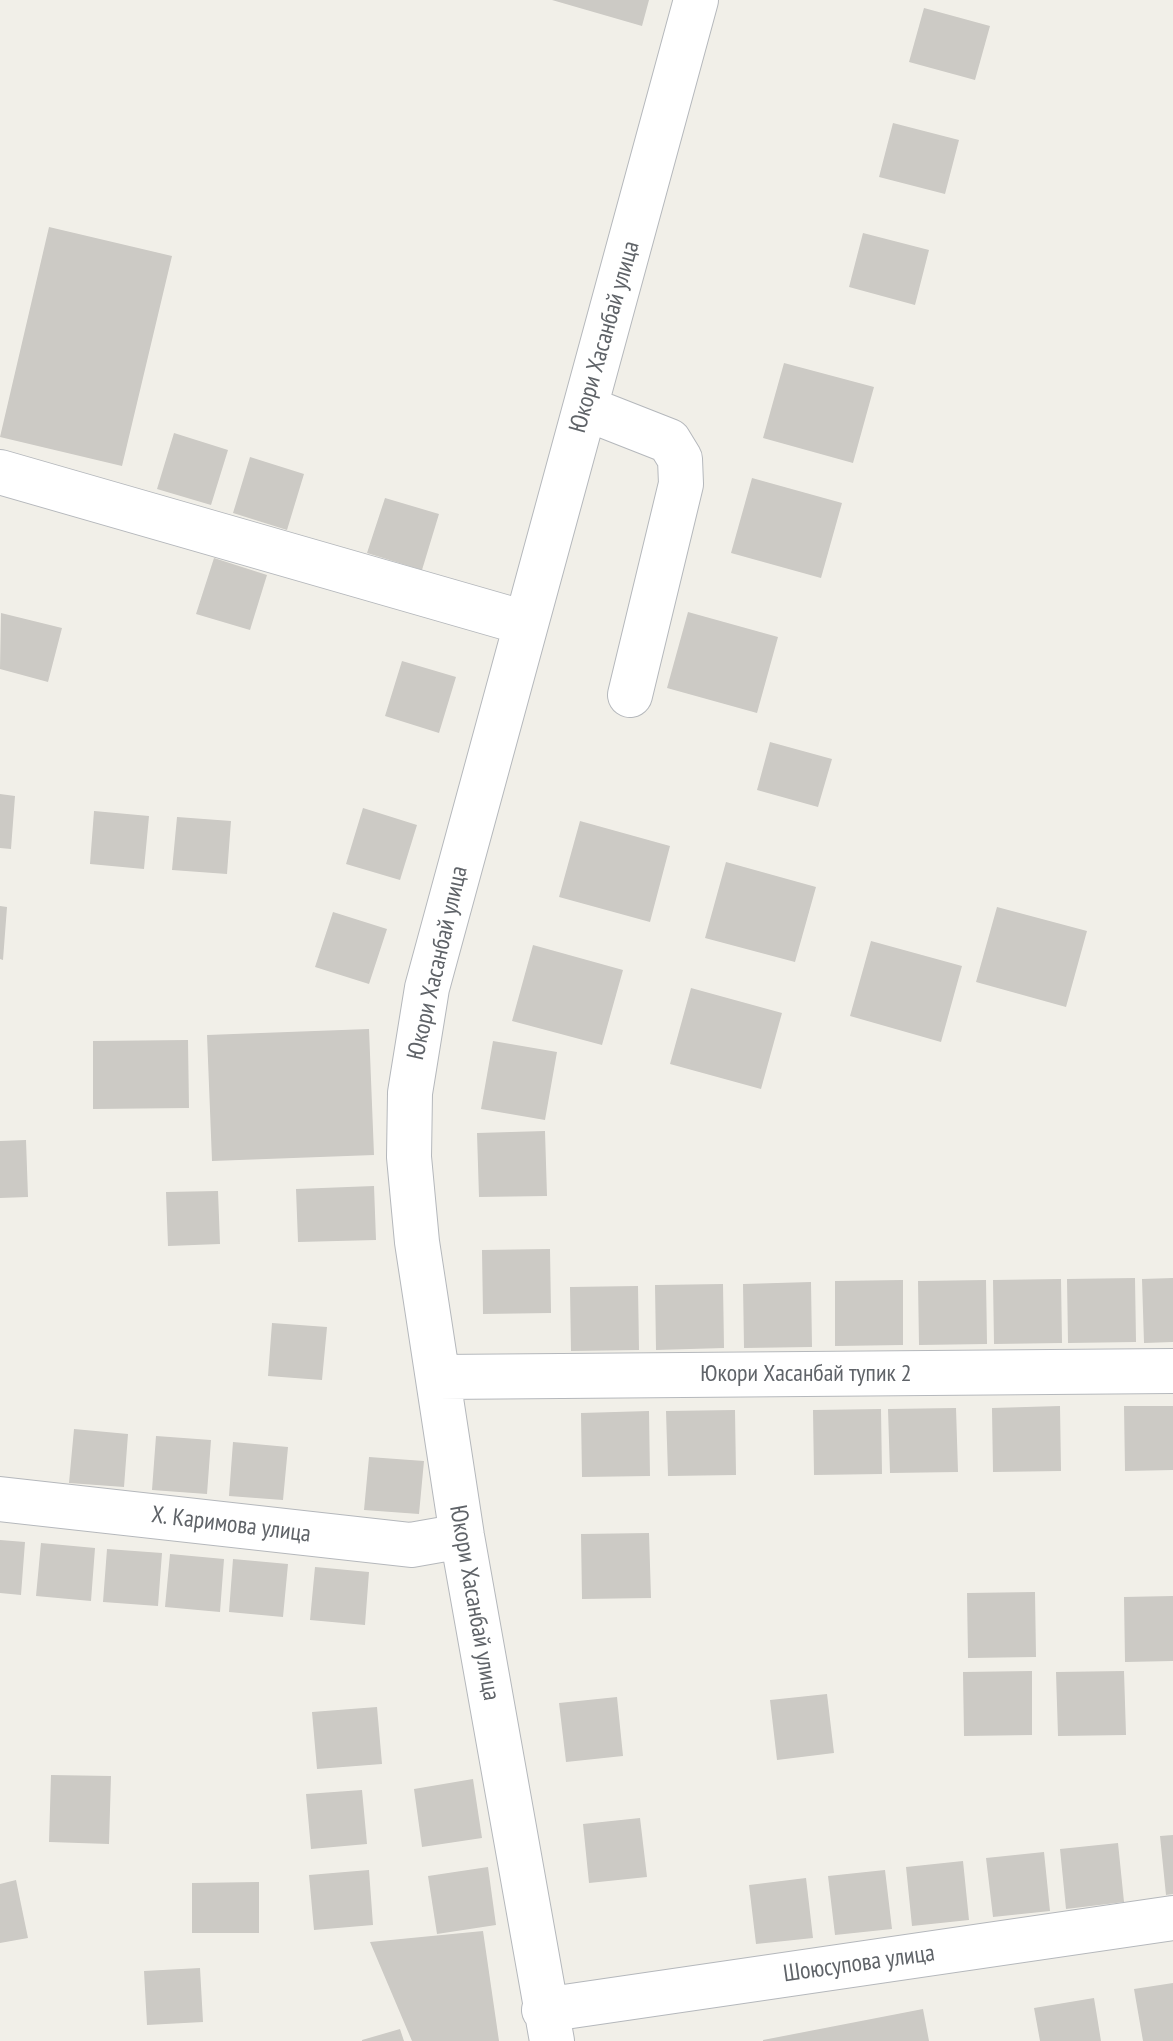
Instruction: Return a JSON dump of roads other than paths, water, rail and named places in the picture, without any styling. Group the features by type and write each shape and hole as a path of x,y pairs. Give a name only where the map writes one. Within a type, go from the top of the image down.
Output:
{"street":[{"name":"Юкори Хасанбай улица","path":"548,2025 462,1536 412,1201 410,1093 427,988 696,0"},
{"path":"585,408 669,441 680,459 681,484 630,695"},
{"path":"1,477 525,623"},
{"name":"Юкори Хасанбай тупик 2","path":"439,1377 1173,1371"},
{"name":"Х. Каримова улица","path":"0,1499 411,1545 462,1536"},
{"name":"Шоюсупова улица","path":"548,2025 1173,1918"}]}
